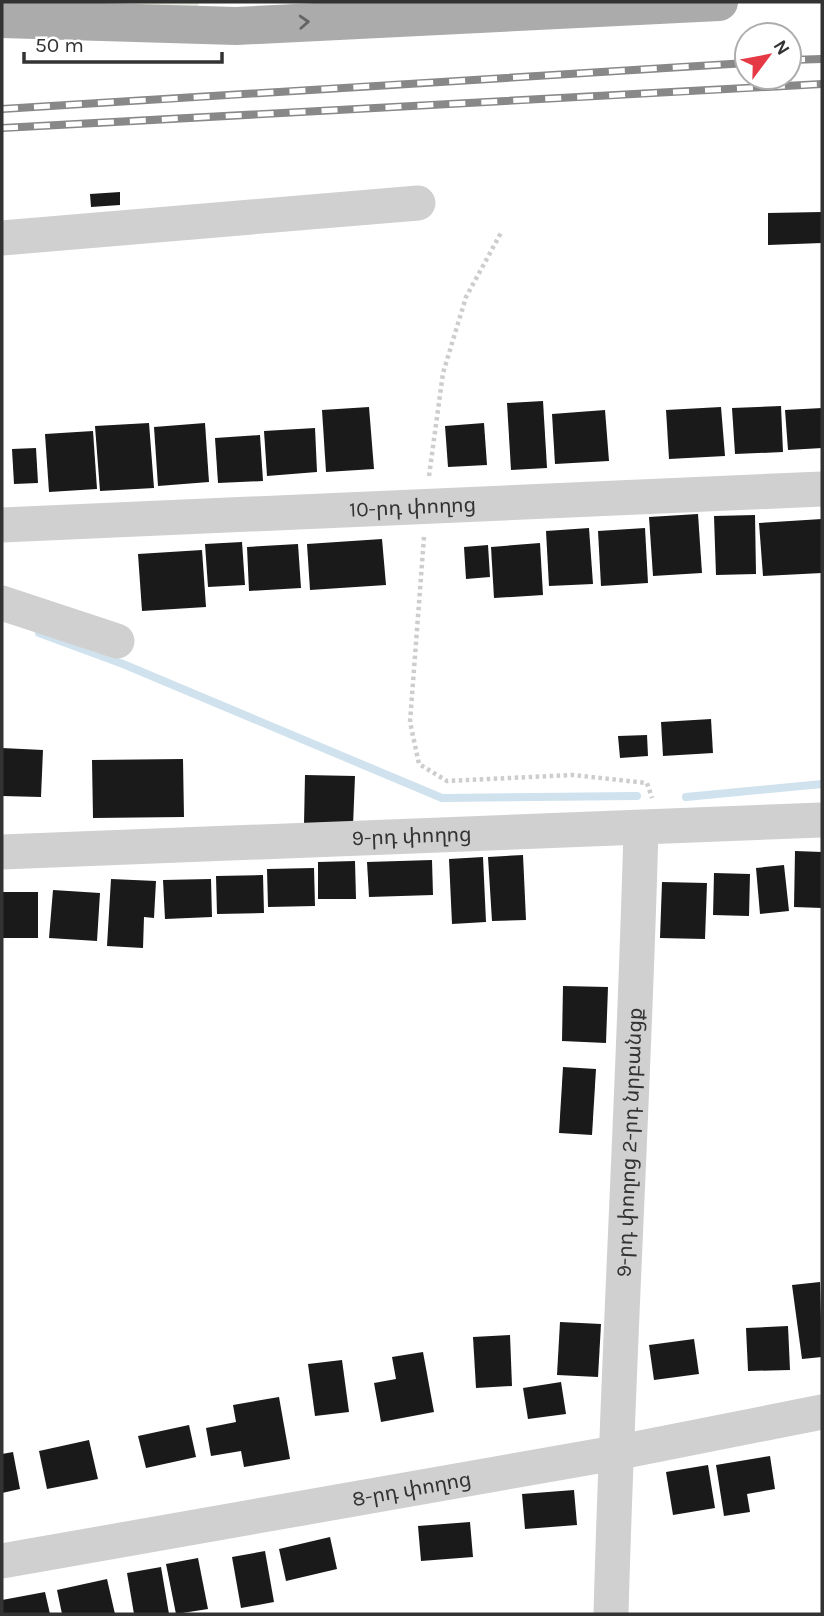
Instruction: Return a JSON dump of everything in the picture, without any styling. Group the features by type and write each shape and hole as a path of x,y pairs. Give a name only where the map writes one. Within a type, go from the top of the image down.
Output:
{"main road":[{"path":"2,19 719,2"}],"street":[{"path":"2,238 418,203"},
{"name":"10-րդ փողոց","path":"2,525 822,489"},
{"path":"2,603 117,641"},
{"name":"9-րդ փողոց","path":"2,852 822,820"},
{"name":"9-րդ փողոց 2-րդ նրբանցք","path":"611,1614 615,1454 635,1080 641,829"},
{"name":"8-րդ փողոց","path":"2,1561 615,1454 822,1412"}],"path":[{"path":"502,231 466,297 443,373 426,506 410,722 419,764 447,781 573,775 647,783 653,802 641,829"}],"shaded area":[{"path":"45,2 199,2 198,9"}],"building":[{"path":"120,192 120,205 91,207 90,194"},
{"path":"822,212 822,243 768,245 768,213"},
{"path":"543,401 547,468 511,470 507,403"},
{"path":"781,406 783,452 735,454 732,408"},
{"path":"369,407 374,469 326,472 322,410"},
{"path":"721,407 725,456 669,459 666,410"},
{"path":"822,408 822,448 788,450 785,410"},
{"path":"605,410 609,461 555,464 552,414"},
{"path":"149,423 154,488 100,491 95,426"},
{"path":"205,423 209,482 158,486 154,427"},
{"path":"484,423 487,465 448,467 445,426"},
{"path":"315,428 317,472 267,476 264,431"},
{"path":"93,431 97,489 49,492 45,434"},
{"path":"260,435 263,481 218,483 215,438"},
{"path":"36,448 38,483 14,484 12,449"},
{"path":"698,514 702,573 653,576 649,517"},
{"path":"755,515 756,574 716,575 714,516"},
{"path":"822,519 822,573 763,576 759,523"},
{"path":"589,528 593,584 549,586 546,531"},
{"path":"645,528 648,583 601,586 598,531"},
{"path":"382,539 386,585 310,590 307,544"},
{"path":"242,542 245,585 208,587 205,544"},
{"path":"540,543 543,595 494,598 491,547"},
{"path":"298,544 301,588 249,591 247,547"},
{"path":"488,545 490,577 466,579 464,547"},
{"path":"202,550 206,607 142,611 138,554"},
{"path":"711,719 713,753 663,756 661,722"},
{"path":"647,735 648,756 620,758 618,736"},
{"path":"2,748 43,750 41,797 2,796"},
{"path":"183,759 184,817 93,818 92,760"},
{"path":"305,775 355,776 353,826 304,824"},
{"path":"795,851 822,852 822,908 794,907"},
{"path":"523,855 526,920 492,921 488,857"},
{"path":"483,857 486,922 452,924 449,859"},
{"path":"432,860 433,895 369,897 367,862"},
{"path":"355,861 356,899 318,899 318,862"},
{"path":"784,865 789,911 760,914 756,868"},
{"path":"314,868 315,906 268,907 267,869"},
{"path":"714,873 750,874 749,916 713,915"},
{"path":"263,875 264,913 217,914 216,876"},
{"path":"111,879 156,881 154,918 144,917 143,948 107,946"},
{"path":"211,879 212,917 165,919 163,880"},
{"path":"662,882 707,883 705,939 660,938"},
{"path":"53,890 100,893 97,941 49,938"},
{"path":"2,892 38,892 38,938 2,938"},
{"path":"563,986 608,987 606,1043 562,1041"},
{"path":"563,1067 596,1069 592,1135 559,1133"},
{"path":"820,1282 822,1357 802,1359 792,1285"},
{"path":"560,1322 601,1324 598,1377 557,1375"},
{"path":"788,1326 790,1370 748,1371 746,1328"},
{"path":"510,1335 512,1386 476,1388 473,1337"},
{"path":"694,1339 699,1374 654,1380 649,1345"},
{"path":"423,1352 434,1412 381,1422 374,1383 396,1379 392,1357"},
{"path":"342,1360 349,1412 315,1416 308,1364"},
{"path":"561,1382 566,1414 528,1419 523,1388"},
{"path":"279,1397 290,1459 244,1467 241,1451 211,1456 206,1428 236,1422 233,1405"},
{"path":"189,1425 196,1457 146,1468 138,1436"},
{"path":"89,1440 98,1479 47,1489 39,1451"},
{"path":"13,1452 20,1489 2,1493 2,1454"},
{"path":"770,1456 775,1489 747,1494 750,1512 724,1516 716,1465"},
{"path":"708,1465 715,1508 673,1515 666,1472"},
{"path":"574,1490 577,1525 525,1529 522,1494"},
{"path":"470,1522 473,1557 421,1561 418,1526"},
{"path":"330,1537 337,1569 286,1581 279,1549"},
{"path":"265,1551 274,1602 241,1608 232,1557"},
{"path":"198,1558 208,1609 176,1614 166,1564"},
{"path":"161,1567 169,1614 134,1614 127,1573"},
{"path":"107,1579 115,1614 62,1614 57,1590"},
{"path":"45,1592 50,1614 2,1614 2,1600"}],"waterway":[{"path":"39,633 123,664 442,798 637,796"},
{"path":"686,797 822,784"}],"railway":[{"path":"803,60 822,59"},
{"path":"2,109 733,64"},
{"path":"2,128 822,84"}]}
